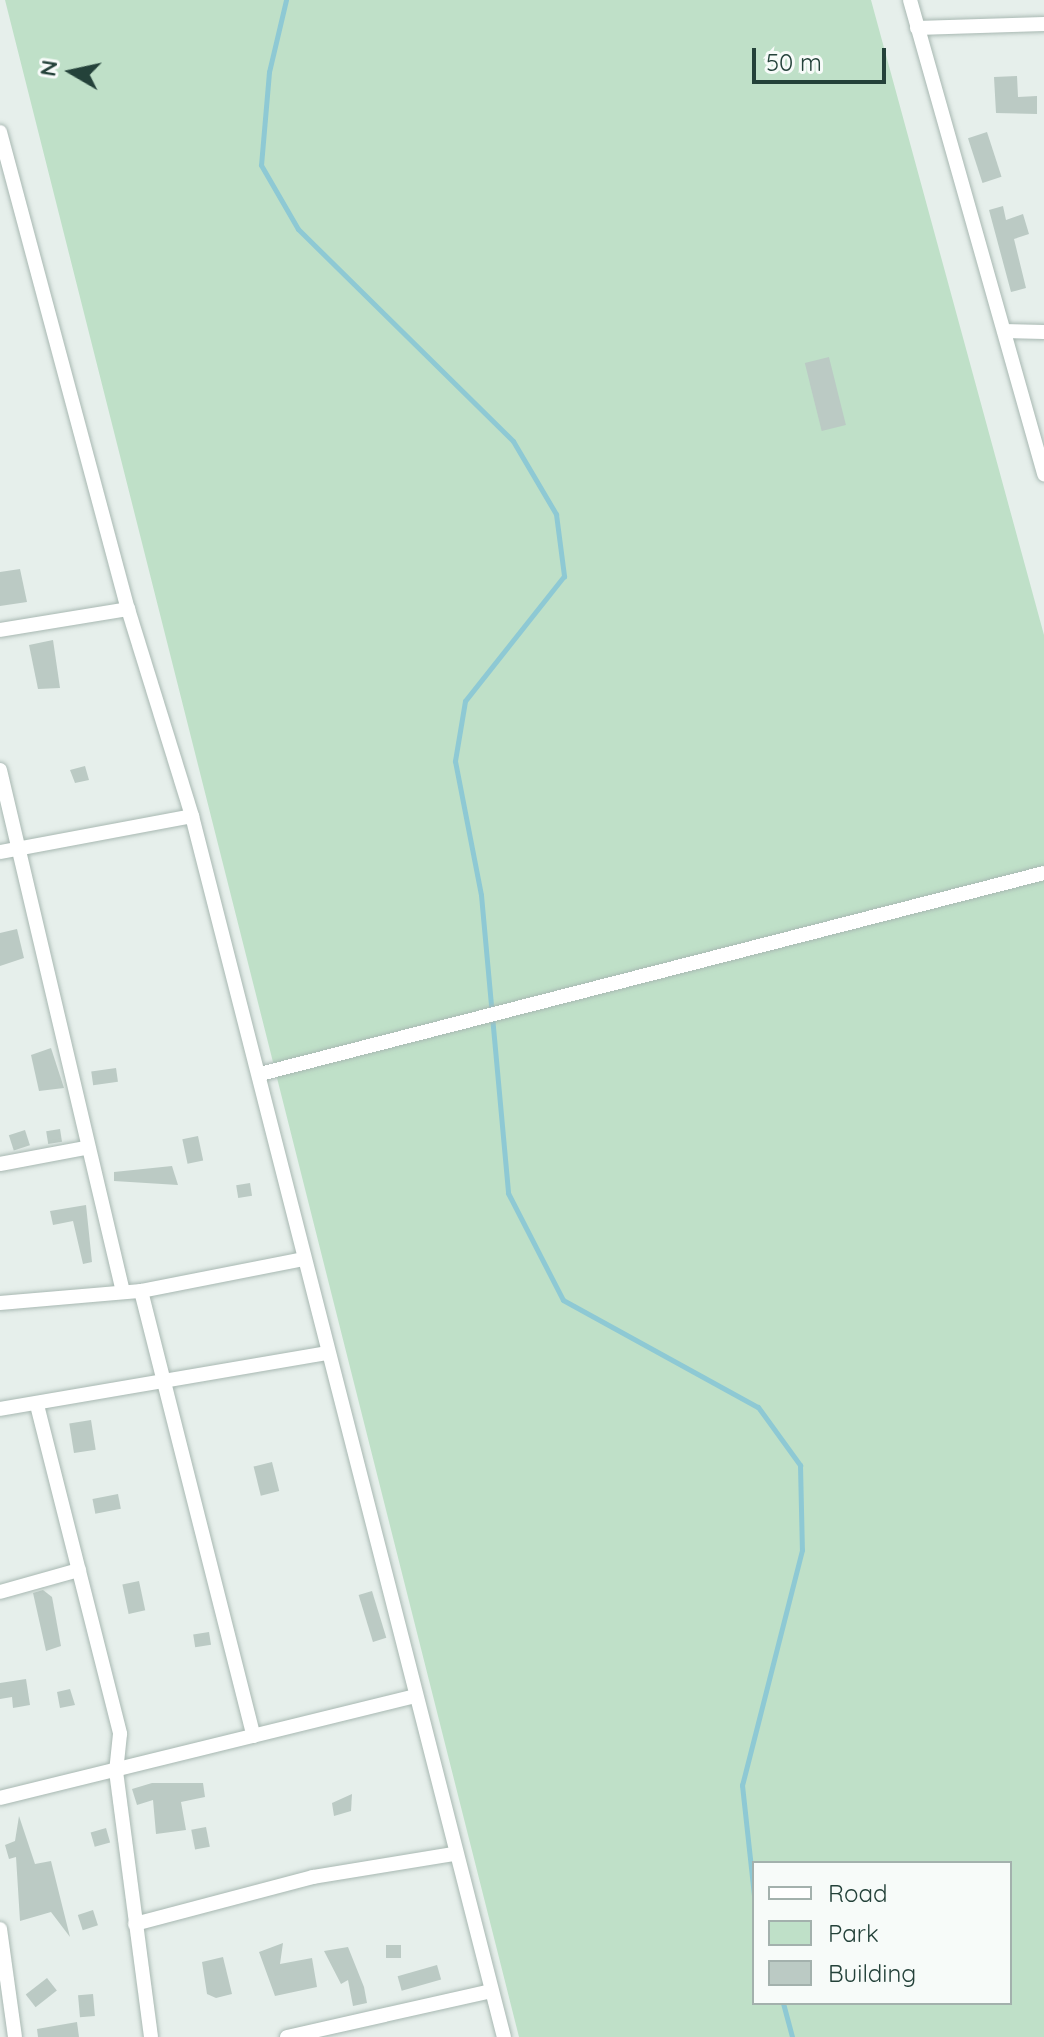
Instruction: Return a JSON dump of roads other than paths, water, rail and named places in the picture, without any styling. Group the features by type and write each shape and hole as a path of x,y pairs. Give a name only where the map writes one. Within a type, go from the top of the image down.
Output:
{"street":[{"path":"910,0 1044,474"},
{"path":"917,28 1044,24"},
{"path":"0,132 4,164 128,609 192,816 260,1074 454,1854 504,2037"},
{"path":"1004,331 1044,332"},
{"path":"0,630 128,609"},
{"path":"0,770 85,1148 123,1292"},
{"path":"0,852 192,816"},
{"path":"260,1074 500,1015 1044,873"},
{"path":"0,1164 85,1148"},
{"path":"0,1303 141,1291 304,1259"},
{"path":"141,1291 254,1736"},
{"path":"0,1409 166,1384 328,1353"},
{"path":"37,1405 120,1734 116,1771 151,2037"},
{"path":"0,1592 79,1570"},
{"path":"0,1798 415,1696"},
{"path":"135,1924 313,1877 454,1854"},
{"path":"0,1929 15,2037"},
{"path":"287,2037 491,1991"}],"waterway":[{"path":"286,0 269,72 261,165 298,229 513,441 556,514 564,576 465,701 455,761 481,895 508,1193 563,1300 758,1407 800,1465 802,1550 742,1785 752,1878"},
{"path":"784,2005 792,2037"}]}
